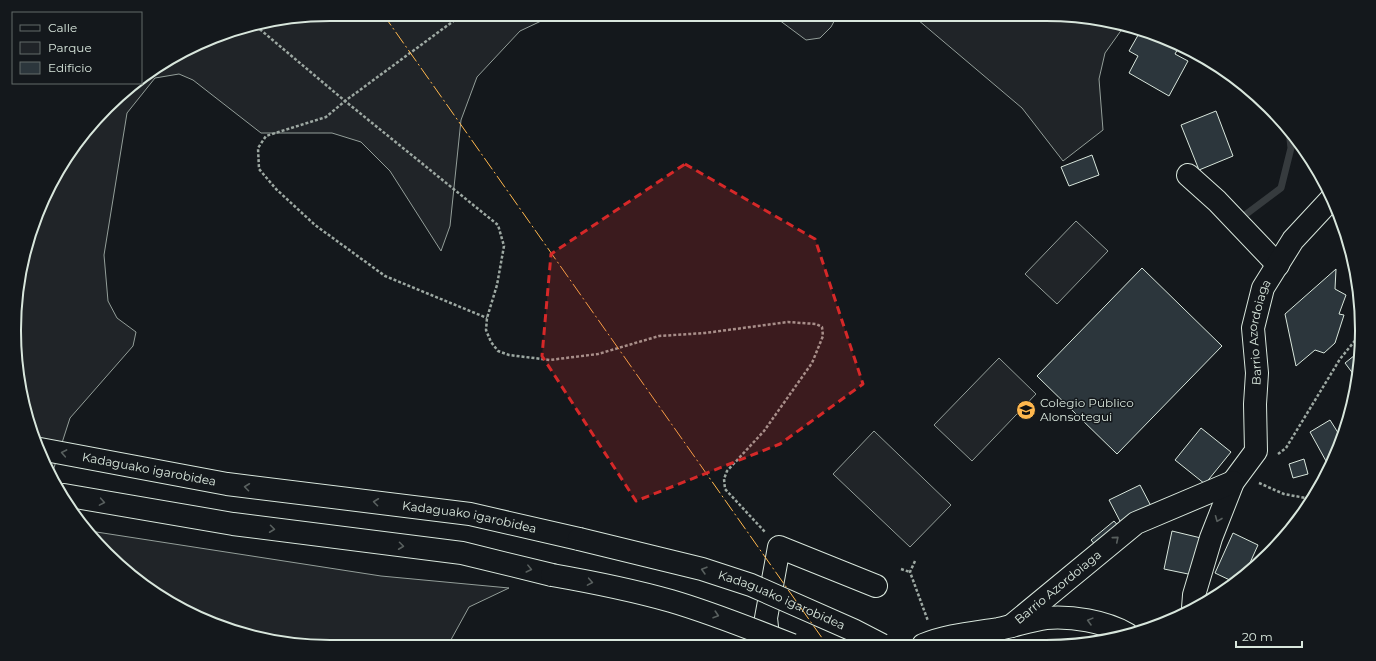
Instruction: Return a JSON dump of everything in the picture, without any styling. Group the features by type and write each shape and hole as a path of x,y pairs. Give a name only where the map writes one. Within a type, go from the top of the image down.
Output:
{"main road":[{"path":"1188,175 1217,201 1278,265"},
{"name":"Barrio Azordoiaga","path":"1193,602 1210,538 1236,479 1256,451 1255,404 1257,373 1253,328 1263,288 1293,240 1327,203"},
{"name":"Kadaguako igarobidea","path":"45,450 227,484 470,514 579,539 702,570 751,585 872,640"},
{"name":"Barrio Azordoiaga","path":"1011,626 1136,523 1236,479"},
{"path":"69,496 233,524 462,553 552,575 609,586 671,601 735,622 780,640"},
{"path":"768,640 766,618 779,547 876,586"},
{"name":"Barrio Azordoiaga","path":"939,640 1046,618 1083,619 1120,630"}],"path":[{"path":"454,21 345,101 326,117 266,136 258,148 259,169 276,189 315,225 385,276 487,318"},
{"path":"260,29 345,101 488,215 498,225 504,246 497,285 487,318 486,330 491,342 498,351 510,355 550,360 598,354 659,336 705,333 788,322 816,324 822,327 823,336 812,363 764,431 727,471 724,479 725,489 779,547"},
{"path":"1286,448 1340,359 1354,341"},
{"path":"1236,479 1284,494 1306,498"},
{"path":"915,561 910,572 928,640"},
{"path":"900,570 910,572"}],"highlighted area":[{"path":"685,164 815,239 863,384 780,444 636,501 542,356 551,254"}],"green space":[{"path":"330,21 541,21 520,31 477,77 461,120 450,226 441,251 390,171 361,142 332,133 261,133 193,80 179,74 155,78 127,113 104,255 108,301 117,318 136,332 133,346 70,418 54,468 37,430 27,391 24,371 21,330 27,270 37,231 62,176 85,142 98,126 126,98 159,73 194,53 231,37 270,27"},
{"path":"780,21 834,21 831,27 820,38 806,40"},
{"path":"919,21 1046,21 1086,24 1121,31 1105,53 1099,79 1103,130 1063,161 1022,108"},
{"path":"1076,221 1108,251 1057,304 1025,274"},
{"path":"999,358 1036,394 972,461 934,425"},
{"path":"874,431 951,505 910,547 833,474"},
{"path":"95,532 381,576 509,588 469,607 451,640 330,640 270,634 231,624 176,599 142,576 126,563"}],"building":[{"path":"1138,35 1177,51 1175,54 1188,61 1169,96 1129,73 1138,56 1129,51"},
{"path":"1216,111 1233,156 1199,170 1181,125"},
{"path":"1092,155 1099,175 1069,186 1061,167"},
{"path":"1142,268 1222,346 1117,454 1037,376"},
{"path":"1336,269 1335,289 1346,295 1339,314 1344,315 1335,343 1324,353 1315,350 1296,366 1285,314"},
{"path":"1353,356 1352,372 1345,363"},
{"path":"1330,420 1338,433 1326,461 1310,432"},
{"path":"1201,428 1231,452 1205,484 1175,460"},
{"path":"1304,459 1308,474 1293,478 1289,464"},
{"path":"1140,485 1152,508 1121,523 1109,500"},
{"path":"1114,521 1121,529 1098,548 1091,540"},
{"path":"1172,531 1201,538 1193,575 1164,569"},
{"path":"1233,533 1258,545 1250,563 1229,580 1215,573"}],"waterway":[{"path":"1245,215 1281,188 1291,148 1290,141"}],"power":[{"path":"388,21 823,640"}],"place":[{"name":"Colegio Público Alonsotegui","path":"1026,410"}]}
